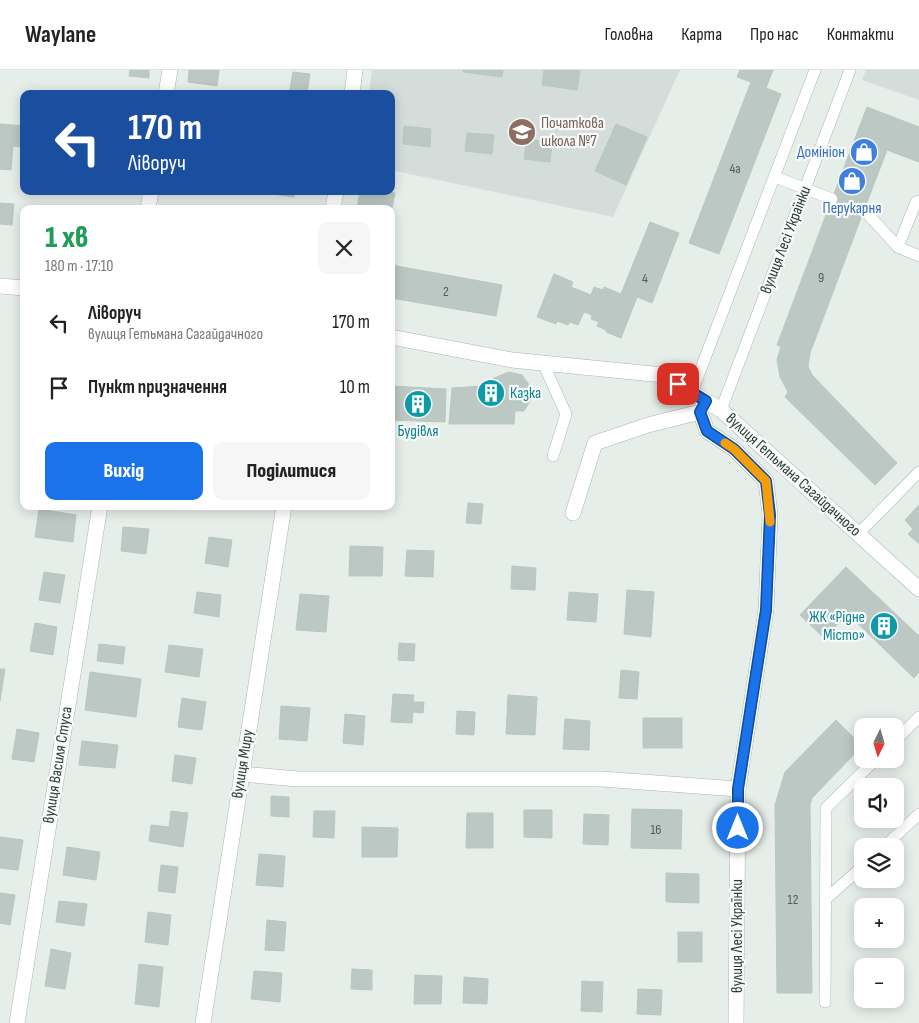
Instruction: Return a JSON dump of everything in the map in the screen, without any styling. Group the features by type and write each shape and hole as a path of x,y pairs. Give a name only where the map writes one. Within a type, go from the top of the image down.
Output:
{"street":[{"path":"167,90 170,70"},
{"path":"353,90 356,70"},
{"path":"0,286 20,288"},
{"name":"вулиця Гетьмана Сагайдачного","path":"395,338 512,360 663,375 692,392 703,406 721,410 919,589"},
{"path":"573,514 595,443 703,406"},
{"name":"вулиця Лесі Українки","path":"703,406 707,431 734,449 766,481 770,515 766,610 738,789 736,1023"},
{"name":"вулиця Василя Стуса","path":"17,1023 99,510"},
{"name":"вулиця Миру","path":"203,1023 283,510"},
{"path":"241,774 298,779 601,779 738,789"}],"lane":[{"name":"вулиця Лесі Українки","path":"692,392 815,70"},
{"name":"вулиця Лесі Українки","path":"721,410 850,70"},
{"path":"774,176 832,199"},
{"path":"898,247 916,202 919,201"},
{"path":"864,210 898,247 919,256"},
{"path":"543,364 566,414 553,456"},
{"path":"858,534 919,472"},
{"path":"904,732 919,717"},
{"path":"825,1002 826,808 867,768"},
{"path":"894,838 919,814"},
{"path":"827,898 854,874"}],"shaded area":[{"name":"Початкова школа №7","path":"372,70 680,70 613,217 395,171 395,90 370,90"},
{"path":"866,70 919,70 919,100 862,80"}],"building":[{"path":"130,70 149,70 149,78 129,76"},
{"path":"189,70 219,70 217,86 188,82"},
{"path":"463,70 503,70 502,77 463,72"},
{"path":"544,70 580,70 577,90 542,85"},
{"path":"740,70 773,70 766,88 781,94 719,254 689,243 751,82 737,77"},
{"path":"293,72 310,74 308,90 290,90"},
{"path":"867,107 919,127 919,162 887,150 864,210 832,199"},
{"path":"0,124 20,126 20,147 13,146 11,170 0,169"},
{"path":"616,124 647,137 626,185 595,171"},
{"path":"404,126 431,129 430,147 403,144"},
{"path":"467,133 494,135 492,154 465,151"},
{"path":"527,139 552,142 550,162 524,159"},
{"path":"359,195 395,195 393,205 358,205"},
{"path":"832,199 864,210 810,353 808,366 812,375 897,463 875,485 785,397 788,392 780,377 777,360 781,346 777,345"},
{"path":"0,203 14,204 12,225 0,224"},
{"path":"650,222 679,233 652,303 637,297 621,338 597,326 599,322 591,319 592,315 584,312 578,325 570,322 568,325 557,321 556,324 537,317 554,274 573,282 571,287 591,295 594,287 603,290 604,287 621,294"},
{"path":"395,266 502,285 496,316 395,299"},
{"name":"Казка","path":"509,372 522,375 530,386 532,398 524,411 515,411 514,424 449,424 452,388 483,386 494,378"},
{"name":"Будівля","path":"395,386 446,389 445,422 395,420"},
{"path":"468,503 483,504 481,524 466,523"},
{"path":"919,505 919,544 908,534 913,529 905,520"},
{"path":"39,510 76,515 73,542 35,537"},
{"path":"123,527 149,529 146,554 121,551"},
{"path":"209,537 232,540 228,567 205,563"},
{"path":"350,546 383,547 382,576 349,576"},
{"path":"407,550 434,551 433,577 405,576"},
{"path":"512,566 536,568 535,590 511,589"},
{"name":"ЖК «Рідне Місто»","path":"846,567 919,636 919,672 914,678 848,614 824,638 800,615"},
{"path":"44,572 65,575 60,603 39,600"},
{"path":"627,590 654,592 651,637 624,634"},
{"path":"197,592 221,595 219,617 194,613"},
{"path":"569,592 598,594 596,622 567,620"},
{"path":"300,594 329,596 326,632 296,630"},
{"path":"35,623 57,627 53,655 30,651"},
{"path":"399,643 415,644 414,661 398,660"},
{"path":"99,644 125,647 123,664 97,661"},
{"path":"169,645 203,649 199,677 165,672"},
{"path":"0,669 5,669 0,701"},
{"path":"621,670 639,672 637,699 619,698"},
{"path":"90,672 141,679 136,717 85,710"},
{"path":"393,694 414,695 413,702 424,702 423,713 413,712 412,723 391,722"},
{"path":"508,695 537,697 535,735 506,734"},
{"path":"182,698 206,702 202,730 178,727"},
{"path":"281,706 310,708 307,741 279,739"},
{"path":"457,711 475,712 474,735 456,734"},
{"path":"345,714 365,716 363,745 343,743"},
{"path":"643,718 682,718 682,748 643,748"},
{"path":"565,719 590,721 589,750 563,749"},
{"path":"836,720 854,738 854,754 812,798 810,805 812,993 777,993 775,805 785,772"},
{"path":"17,729 39,733 34,762 12,759"},
{"path":"82,741 118,745 115,768 79,765"},
{"path":"175,755 196,758 192,784 172,781"},
{"path":"271,796 289,797 289,817 271,816"},
{"path":"632,809 682,810 681,849 631,848"},
{"path":"524,810 552,810 552,838 524,837"},
{"path":"171,811 188,813 183,847 149,841 151,825 169,827"},
{"path":"314,811 335,811 334,838 313,837"},
{"path":"467,813 493,813 493,848 466,848"},
{"path":"584,814 609,815 608,845 583,844"},
{"path":"362,827 398,828 397,857 362,857"},
{"path":"0,837 23,840 18,870 0,868"},
{"path":"67,847 100,852 96,880 63,875"},
{"path":"259,854 285,856 283,887 256,885"},
{"path":"161,865 178,867 175,893 158,891"},
{"path":"666,873 699,874 699,903 666,902"},
{"path":"0,893 15,895 10,925 0,923"},
{"path":"59,901 87,904 84,926 56,922"},
{"path":"148,912 171,915 168,945 145,942"},
{"path":"267,920 286,922 284,951 265,950"},
{"path":"678,932 702,932 702,962 678,962"},
{"path":"51,949 71,953 65,989 45,986"},
{"path":"139,964 163,967 159,1007 135,1004"},
{"path":"352,969 372,970 372,990 351,989"},
{"path":"254,971 282,973 280,1002 251,999"},
{"path":"415,975 442,976 441,1004 414,1004"},
{"path":"464,977 488,979 487,1004 463,1003"},
{"path":"582,981 603,982 602,1012 581,1011"},
{"path":"638,989 662,990 661,1015 637,1014"}],"slow traffic":[{"path":"725,443 734,449 766,481 770,522"}],"place":[{"name":"Початкова школа №7","path":"522,132"},
{"name":"Домiнiон","path":"864,152"},
{"name":"Перукарня","path":"852,181"},
{"name":"Казка","path":"491,393"},
{"name":"Будівля","path":"418,404"},
{"name":"ЖК «Рідне Місто»","path":"884,626"}],"route":[{"path":"678,384 706,401 700,412 707,431 734,449 766,481 770,515 766,610 738,789 738,828"}]}
